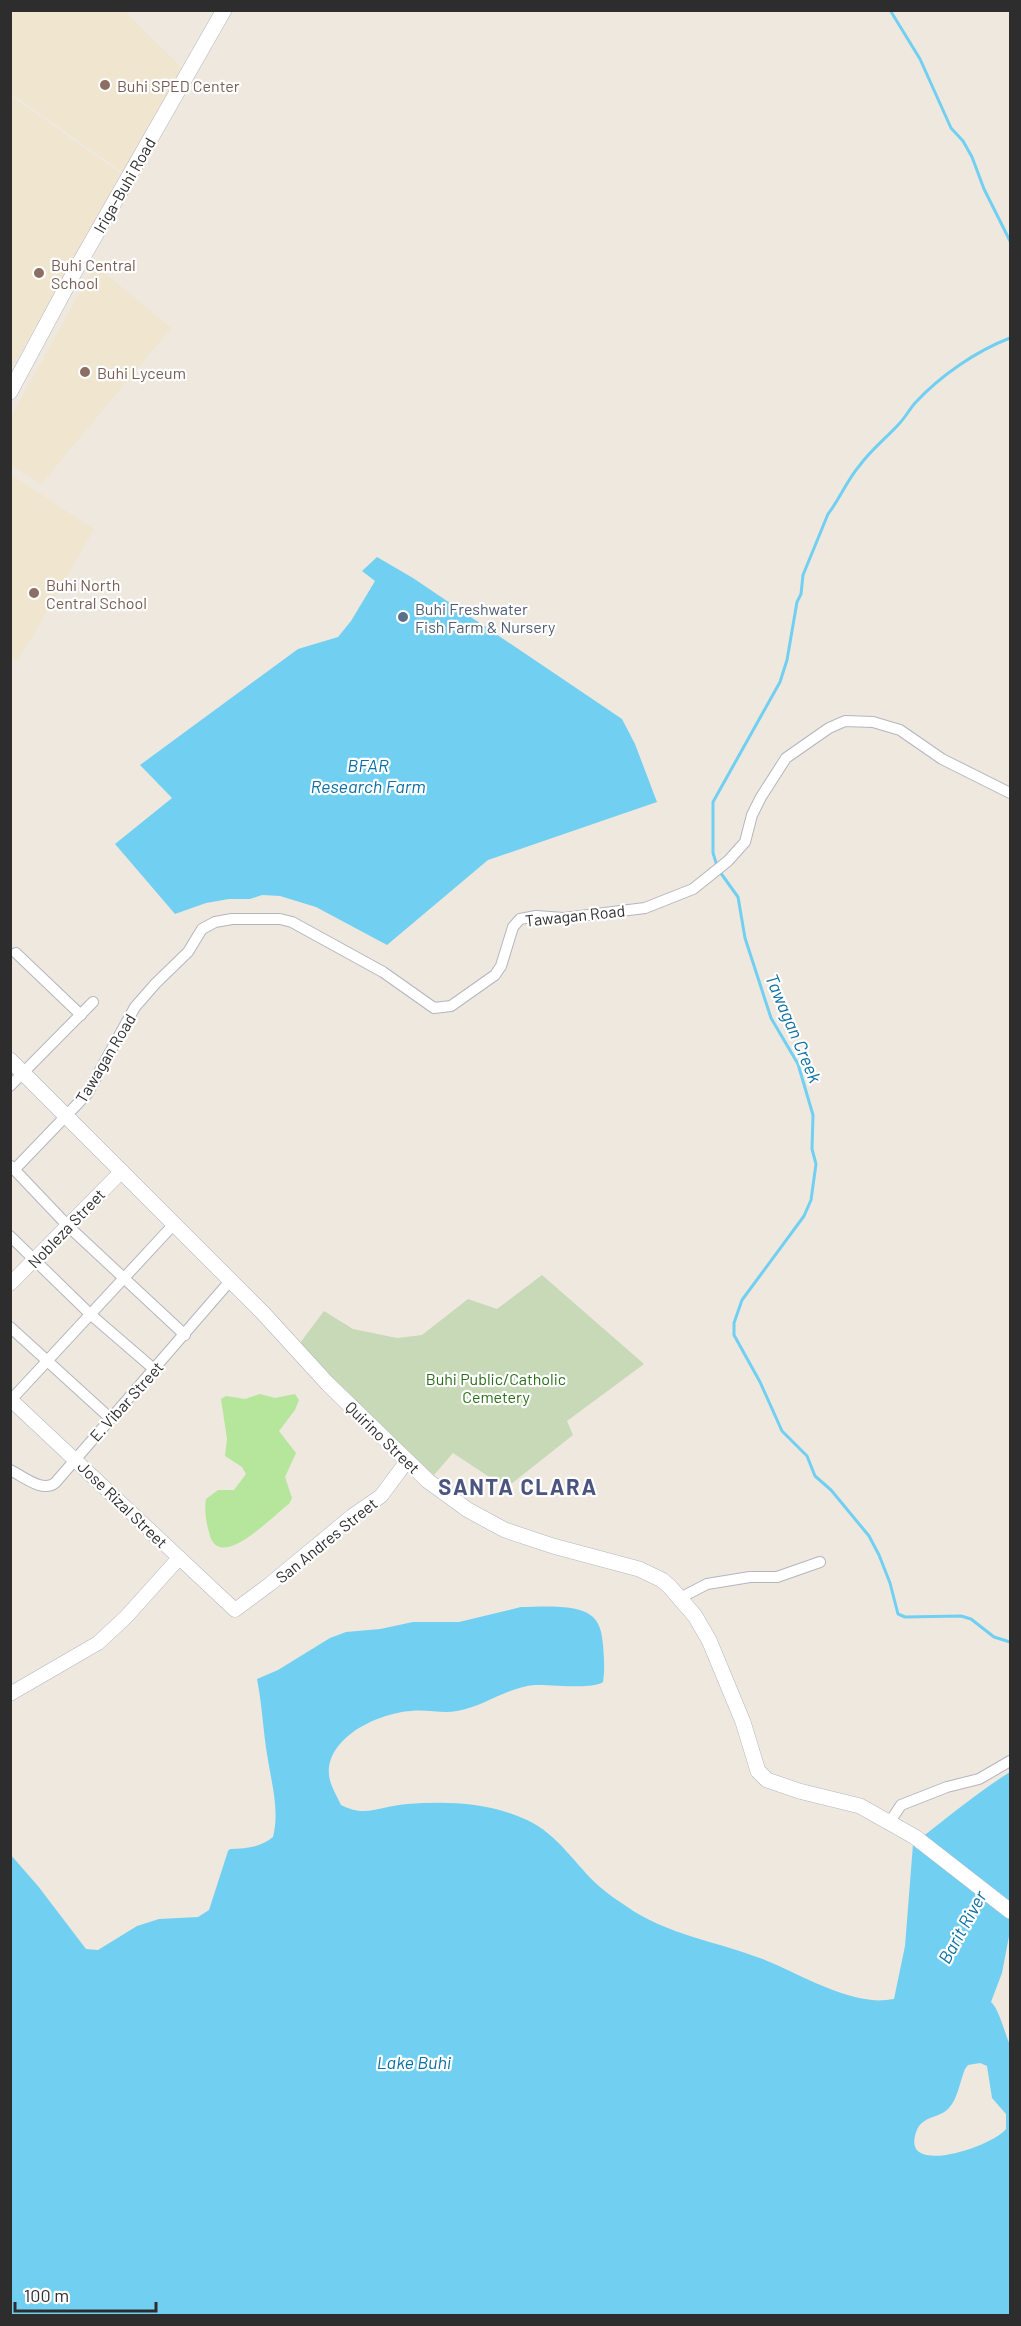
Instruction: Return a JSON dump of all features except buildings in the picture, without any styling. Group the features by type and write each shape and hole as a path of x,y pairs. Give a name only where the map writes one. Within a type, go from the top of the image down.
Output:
{"main road":[{"name":"Iriga-Buhi Road","path":"10,393 81,261 224,10"},
{"name":"Quirino Street","path":"10,1060 175,1223 328,1384 428,1481 494,1525 545,1543 639,1569 662,1580 695,1616 709,1640 743,1722 758,1770 766,1780 799,1791 860,1806 915,1837 1011,1911"}],"street":[{"name":"Tawagan Road","path":"12,1168 67,1117 87,1094 135,1007 188,952 202,929 215,922 251,918 280,919 292,922 383,972 434,1008 440,1009 451,1006 495,975 501,966 513,927 520,919 536,916 564,918 645,908 693,889 728,861 745,842 761,797 786,758 820,733 845,721 873,722 900,730 942,759 1011,793"},
{"path":"16,953 81,1015"},
{"path":"10,1086 93,1002"},
{"path":"12,1168 69,1226 185,1335"},
{"name":"Nobleza Street","path":"10,1284 122,1171"},
{"path":"11,1400 175,1223"},
{"path":"10,1236 90,1314 155,1370"},
{"name":"E. Vibar Street","path":"10,1470 48,1487 55,1483 230,1281"},
{"path":"10,1328 110,1418"},
{"name":"Jose Rizal Street","path":"11,1400 235,1610"},
{"name":"San Andres Street","path":"235,1610 352,1516 381,1496 407,1461"},
{"path":"10,1694 98,1643 126,1617 178,1558"},
{"path":"680,1598 707,1584 750,1577 777,1577 820,1562"},
{"path":"889,1823 901,1805 947,1787 979,1779 1011,1761"}],"shaded area":[{"name":"Buhi SPED Center","path":"93,10 96,13 124,11 182,68 125,174 11,93 11,11"},
{"name":"Buhi Central School","path":"11,96 124,176 11,369"},
{"name":"Buhi Lyceum","path":"95,265 171,328 41,484 11,465 11,417"},
{"name":"Buhi North Central School","path":"10,474 94,529 18,661 10,657"}],"green space":[{"name":"Buhi Public/Catholic Cemetery","path":"542,1275 644,1364 567,1421 573,1435 506,1488 453,1453 434,1475 358,1408 297,1347 324,1311 353,1329 397,1338 422,1335 468,1299 497,1309"},
{"path":"260,1394 275,1398 295,1394 299,1400 295,1410 279,1431 296,1453 285,1477 292,1498 289,1504 247,1538 223,1548 214,1544 209,1532 206,1499 218,1490 234,1490 246,1474 242,1467 225,1456 227,1439 221,1399 226,1396 245,1399"}],"water":[{"name":"BFAR Research Farm","path":"377,557 413,578 622,719 635,744 657,802 488,860 387,945 316,907 280,896 262,895 250,899 229,899 206,903 175,914 115,844 172,798 140,765 298,649 338,637 351,621 375,581 362,571"},
{"name":"Lake Buhi","path":"521,1607 560,1607 588,1613 600,1627 602,1634 603,1682 590,1686 535,1685 515,1689 467,1709 451,1712 411,1711 384,1716 370,1722 345,1739 336,1749 330,1761 329,1775 332,1787 341,1805 358,1811 366,1811 407,1804 453,1803 483,1806 512,1814 538,1826 558,1842 600,1887 642,1916 676,1931 765,1960 817,1984 858,1998 894,1999 905,1946 913,1844 1010,1772 1010,1931 1002,1973 991,2002 1010,2045 1010,2315 11,2315 10,1854 38,1886 86,1949 98,1950 137,1926 159,1919 198,1917 209,1910 228,1851 258,1845 273,1837 276,1816 274,1796 257,1679 278,1670 330,1638 346,1632 380,1629 413,1622 459,1622","holes":["980,2063 987,2066 992,2098 1006,2114 1006,2129 998,2136 969,2149 936,2156 923,2154 916,2148 917,2129 925,2121 949,2108 955,2099 968,2065"]}],"waterway":[{"name":"Tawagan Creek","path":"890,10 920,59 951,128 963,141 972,157 984,189 1010,241"},
{"name":"Tawagan Creek","path":"717,866 713,853 713,802 780,682 787,660 803,575 828,514 864,460 925,393 972,357 1010,338"},
{"name":"Tawagan Creek","path":"720,872 738,897 745,938 771,1018 798,1064 813,1115 812,1149 816,1164 811,1200 804,1216 742,1300 734,1323 734,1335 760,1382 782,1431 807,1456 815,1476 831,1490 869,1536 890,1583 898,1614 905,1617 961,1616 971,1619 994,1637 1010,1642"}],"place":[{"name":"Buhi SPED Center","path":"105,85"},
{"name":"Buhi Central School","path":"39,273"},
{"name":"Buhi Lyceum","path":"85,372"},
{"name":"Buhi North Central School","path":"34,593"},
{"name":"Buhi Freshwater Fish Farm & Nursery","path":"403,617"}],"district":[{"name":"SANTA CLARA","path":"518,1486"}],"water label":[{"name":"Barit River","path":"962,1927"}]}
